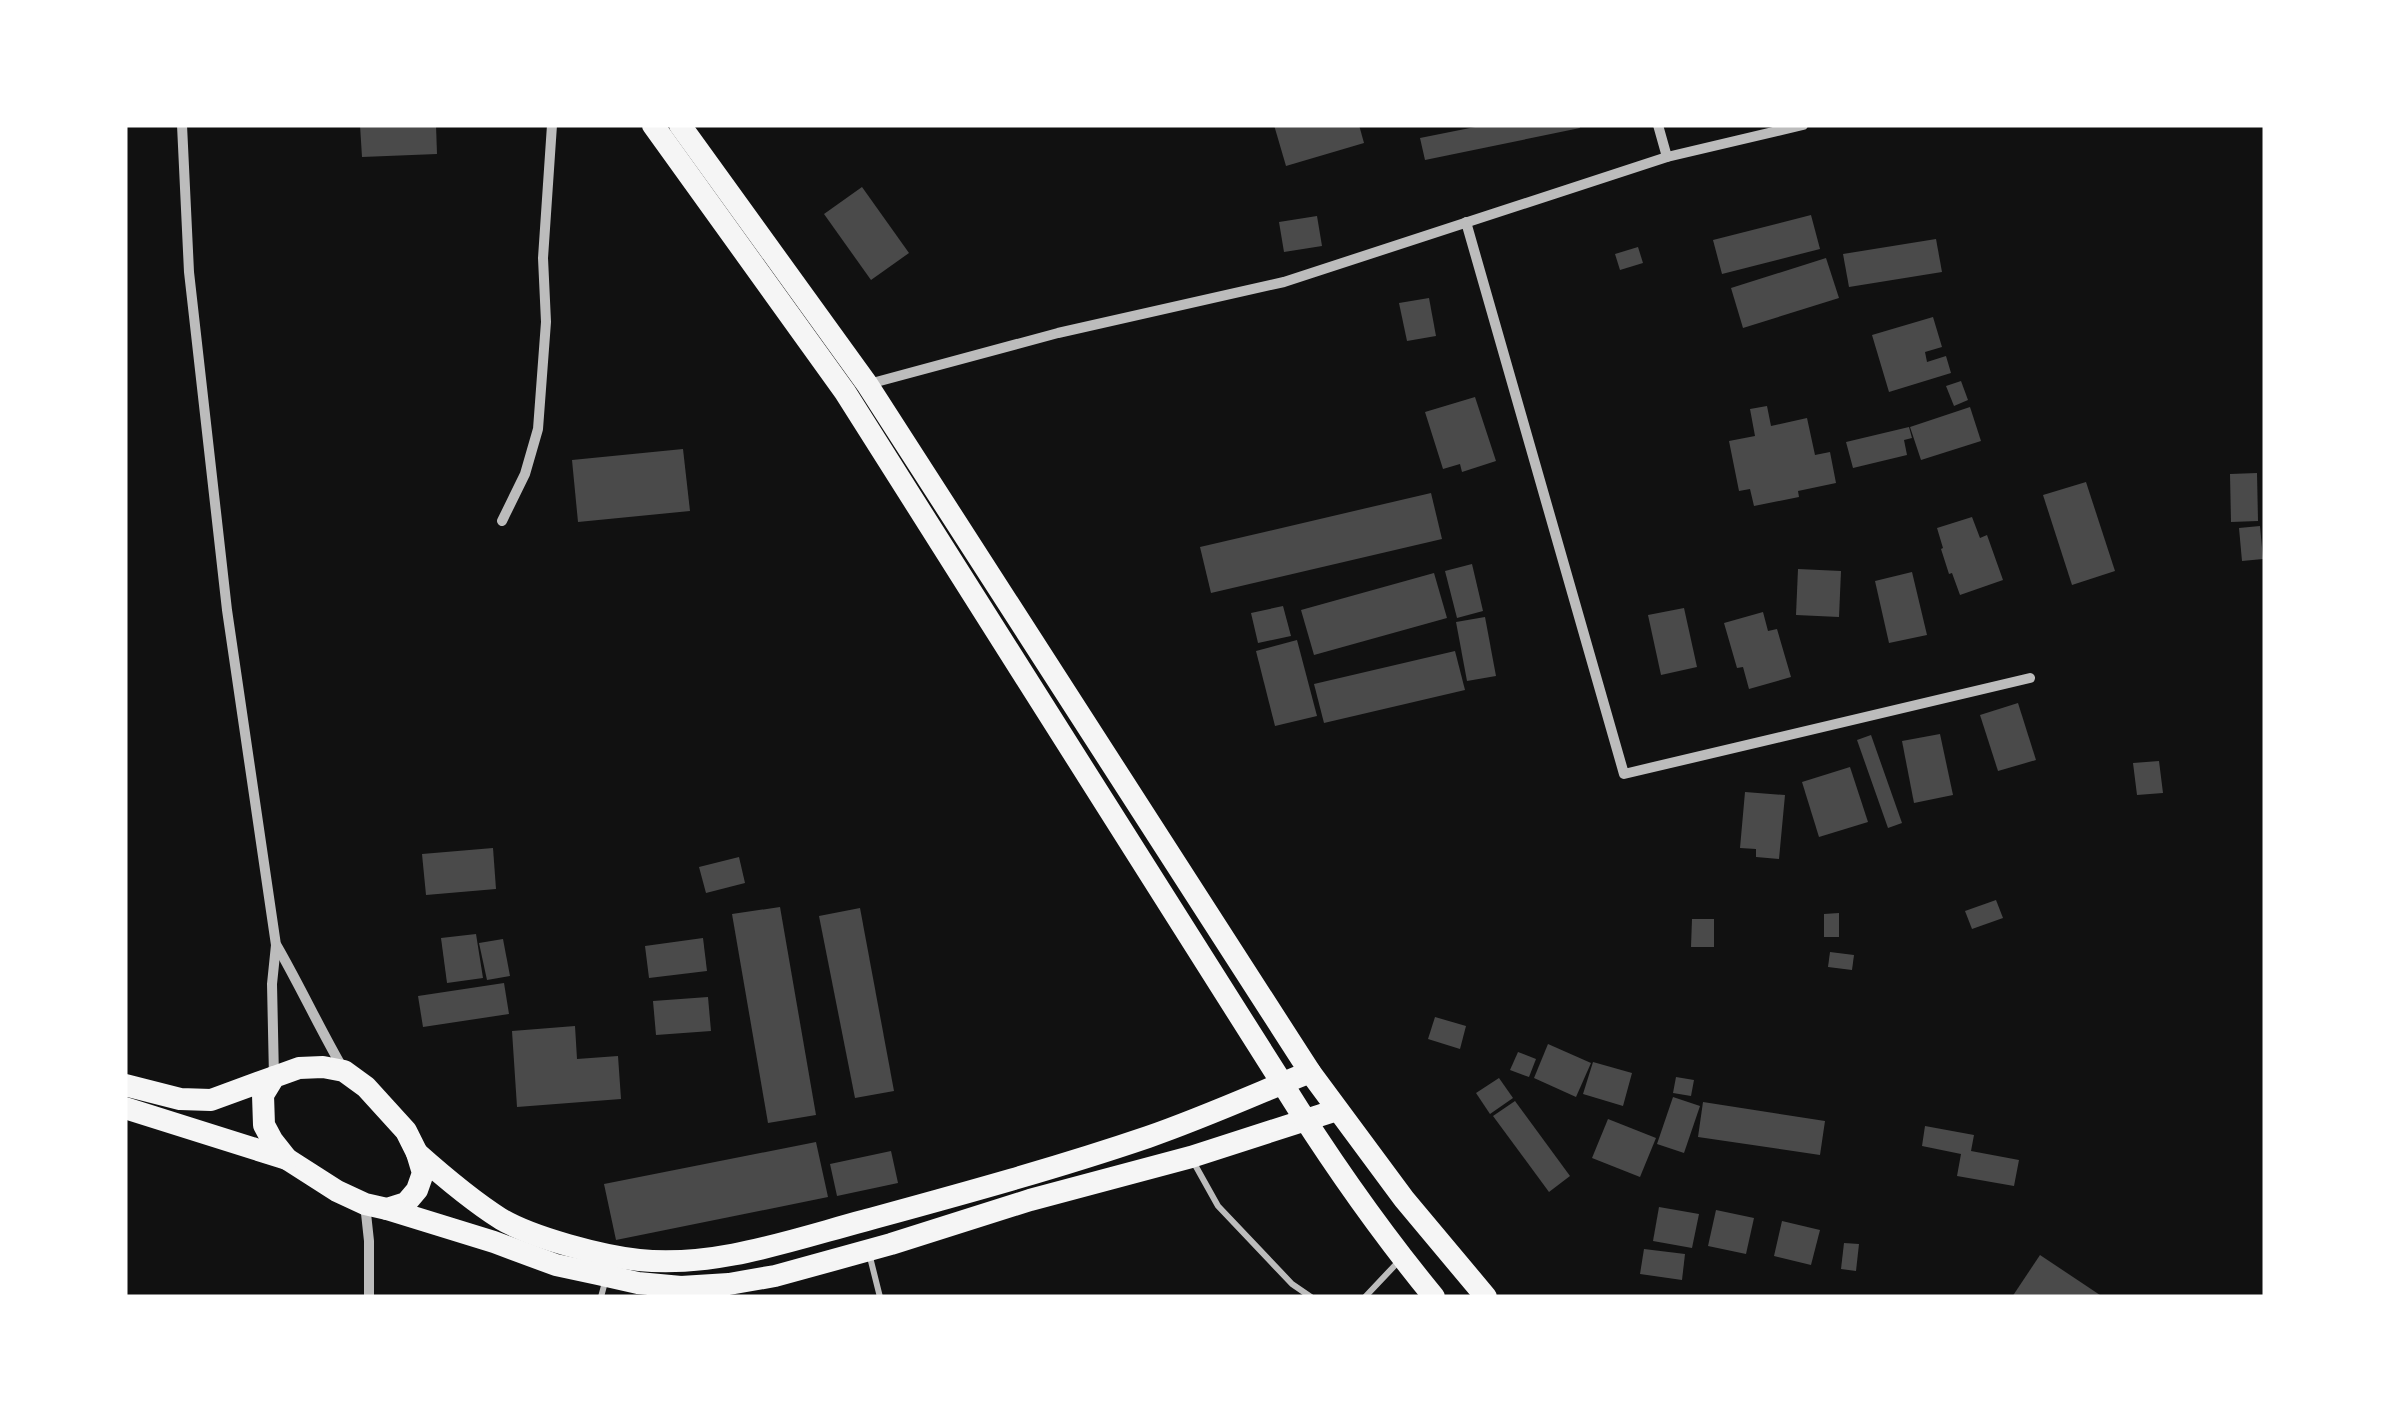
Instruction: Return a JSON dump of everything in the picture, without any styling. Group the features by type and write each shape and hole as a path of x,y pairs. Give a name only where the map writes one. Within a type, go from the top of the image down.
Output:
{"main road":[{"path":"653,125 856,388 1305,1120 1434,1297"},
{"path":"680,125 1310,1072 1404,1199 1486,1297"},
{"path":"125,1084 180,1099 211,1100 299,1068 344,1071 366,1087 406,1131 423,1174 406,1203 376,1206"},
{"path":"417,1153 469,1197 505,1221 602,1252 640,1260 683,1260 777,1244 1044,1170 1213,1114 1310,1072"},
{"path":"274,1078 263,1095 264,1125 287,1159"},
{"path":"125,1108 287,1159 337,1191 556,1264 604,1286 638,1282 682,1287 775,1276 1191,1157 1337,1110"}],"street":[{"path":"182,125 189,272 227,610 276,945 272,984 274,1078"},
{"path":"502,521 525,474 538,429 546,322 543,258 552,125"},
{"path":"1658,125 1667,156"},
{"path":"856,388 1058,333 1284,282 1667,156 1803,125"},
{"path":"1466,222 1624,774 2030,678"},
{"path":"276,945 344,1071"},
{"path":"369,1297 368,1241 376,1206"}],"lane":[{"path":"1191,1157 1218,1206 1292,1284 1311,1297"},
{"path":"868,1250 880,1297"},
{"path":"1365,1297 1402,1258"}],"building":[{"path":"360,125 436,125 437,154 362,157"},
{"path":"1274,125 1359,125 1364,143 1286,166"},
{"path":"1485,125 1580,128 1425,160 1420,138"},
{"path":"862,187 909,253 871,280 824,214"},
{"path":"1811,215 1820,249 1722,274 1713,240"},
{"path":"1317,216 1322,246 1284,252 1279,222"},
{"path":"1936,239 1942,272 1849,287 1843,254"},
{"path":"1638,247 1643,263 1620,270 1615,254"},
{"path":"1826,258 1839,298 1743,328 1731,288"},
{"path":"1429,298 1436,336 1407,341 1399,303"},
{"path":"1933,317 1942,347 1925,352 1927,362 1946,356 1951,373 1889,392 1872,335"},
{"path":"1961,381 1968,400 1954,406 1946,386"},
{"path":"1475,397 1496,461 1462,472 1460,464 1443,469 1425,412"},
{"path":"1767,406 1771,426 1807,418 1815,455 1830,452 1836,483 1798,491 1799,497 1754,506 1750,489 1739,491 1729,441 1755,436 1750,409"},
{"path":"1970,407 1981,441 1921,460 1910,427"},
{"path":"1909,427 1912,438 1904,440 1907,455 1853,468 1846,442"},
{"path":"683,449 690,511 578,522 572,460"},
{"path":"2257,473 2258,521 2231,522 2230,474"},
{"path":"2086,482 2115,571 2072,585 2043,495"},
{"path":"1431,493 1442,539 1211,593 1200,547"},
{"path":"1972,517 1980,538 1987,535 2003,580 1960,595 1952,573 1949,574 1937,528"},
{"path":"2260,526 2263,559 2242,561 2239,528"},
{"path":"1472,564 1483,611 1457,618 1445,571"},
{"path":"1798,569 1841,571 1839,617 1796,615"},
{"path":"1912,572 1927,635 1889,643 1875,581"},
{"path":"1434,573 1447,618 1314,655 1301,610"},
{"path":"1283,606 1291,636 1258,643 1251,613"},
{"path":"1684,608 1697,667 1661,675 1648,615"},
{"path":"1763,612 1768,631 1777,629 1791,677 1749,689 1743,667 1737,668 1724,623"},
{"path":"1485,617 1496,676 1467,681 1456,622"},
{"path":"1297,640 1317,716 1275,726 1256,651"},
{"path":"1455,651 1465,690 1324,723 1314,684"},
{"path":"2018,703 2036,760 1998,771 1980,715"},
{"path":"1940,734 1953,795 1914,803 1902,741"},
{"path":"1871,735 1902,823 1888,828 1857,740"},
{"path":"2159,761 2163,793 2137,795 2133,763"},
{"path":"1850,767 1868,822 1819,837 1802,782"},
{"path":"1745,792 1785,795 1779,859 1756,857 1756,849 1740,848"},
{"path":"493,848 496,889 426,895 422,854"},
{"path":"739,857 745,883 706,893 699,867"},
{"path":"1996,900 2003,918 1972,929 1965,911"},
{"path":"780,907 816,1115 768,1123 732,914"},
{"path":"860,908 894,1091 855,1098 819,916"},
{"path":"1839,913 1839,937 1824,937 1824,914"},
{"path":"1692,919 1714,919 1714,947 1691,947"},
{"path":"476,934 483,978 447,983 441,938"},
{"path":"703,938 707,971 649,978 645,946"},
{"path":"503,939 510,976 487,980 479,943"},
{"path":"1830,952 1854,955 1852,970 1828,967"},
{"path":"504,983 509,1014 423,1027 418,996"},
{"path":"708,997 711,1031 656,1035 653,1001"},
{"path":"1435,1017 1466,1026 1460,1049 1428,1039"},
{"path":"575,1026 577,1059 618,1056 621,1099 517,1107 512,1031"},
{"path":"1548,1044 1591,1063 1576,1097 1534,1078"},
{"path":"1518,1052 1536,1059 1529,1077 1510,1070"},
{"path":"1593,1062 1632,1073 1623,1106 1583,1094"},
{"path":"1676,1077 1694,1080 1691,1096 1673,1093"},
{"path":"1499,1078 1513,1098 1490,1114 1476,1093"},
{"path":"1673,1097 1700,1106 1684,1153 1657,1144"},
{"path":"1515,1101 1570,1176 1549,1192 1493,1116"},
{"path":"1703,1102 1825,1121 1820,1155 1698,1137"},
{"path":"1608,1119 1656,1138 1640,1177 1592,1158"},
{"path":"1925,1126 1974,1135 1971,1151 2019,1160 2014,1186 1957,1176 1961,1154 1922,1146"},
{"path":"816,1142 828,1197 616,1240 604,1184"},
{"path":"891,1151 898,1183 837,1196 830,1164"},
{"path":"1659,1207 1699,1214 1692,1248 1653,1241"},
{"path":"1716,1210 1754,1218 1746,1254 1708,1246"},
{"path":"1782,1221 1820,1230 1811,1265 1774,1256"},
{"path":"1844,1243 1859,1244 1856,1271 1841,1269"},
{"path":"1644,1249 1685,1254 1682,1280 1640,1274"},
{"path":"2040,1255 2103,1297 2012,1297"}]}
